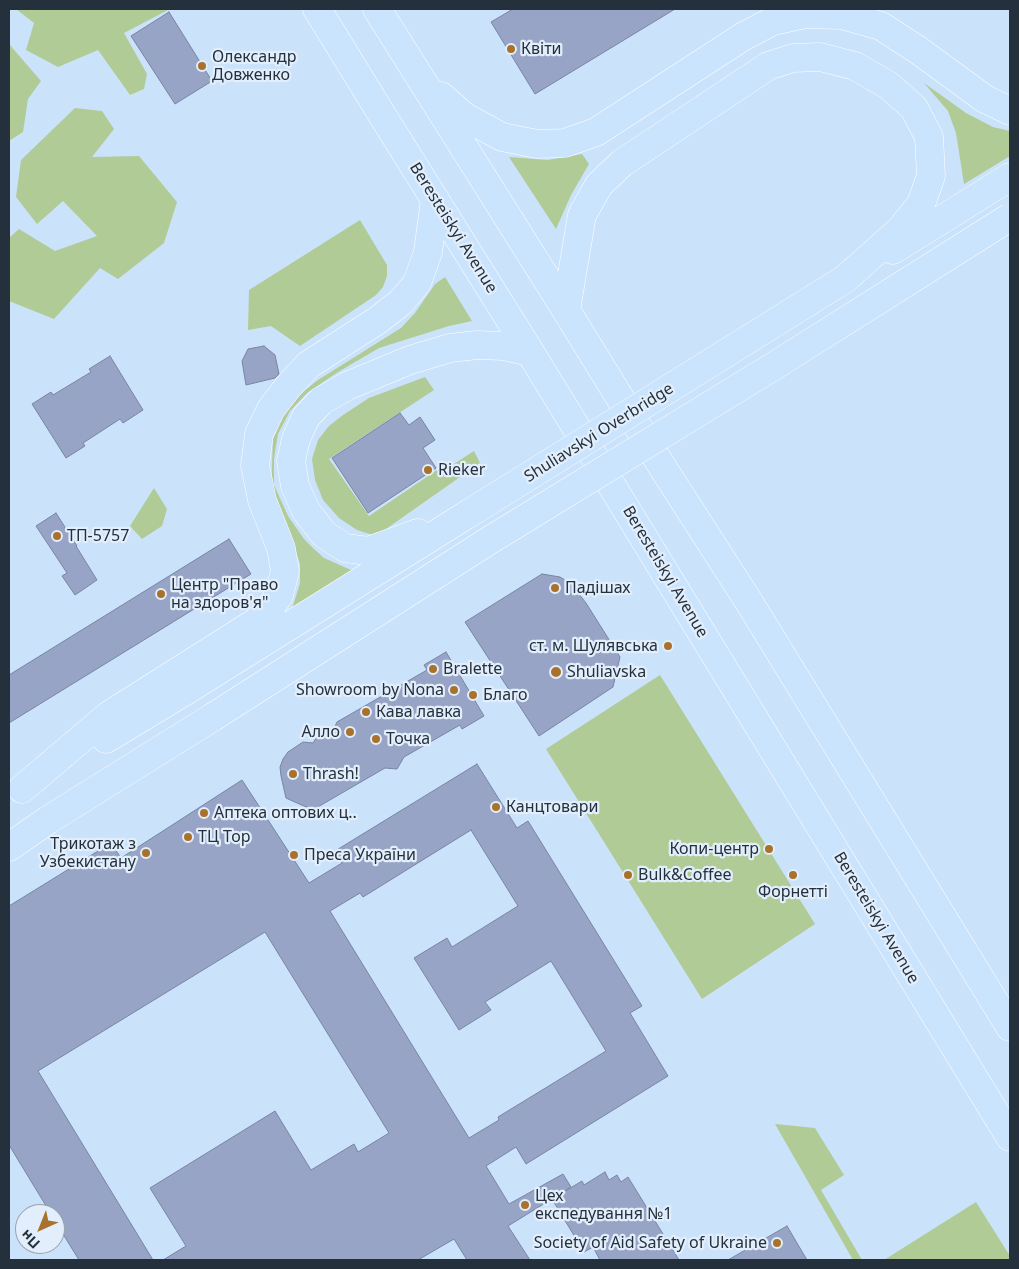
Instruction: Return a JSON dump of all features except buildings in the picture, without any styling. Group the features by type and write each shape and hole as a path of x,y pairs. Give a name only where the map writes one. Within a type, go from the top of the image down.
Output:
{"main road":[{"name":"Beresteiskyi Avenue","path":"317,9 530,352 1010,1137"},
{"path":"377,9 663,468 754,610 1010,1027"},
{"path":"418,74 465,117 502,138 537,144 565,142 596,132 744,36 774,21 805,14 842,15 881,26 918,50 985,99 1010,111"},
{"path":"566,310 582,215 598,185 622,162 768,66 793,58 820,57 856,66 888,85 914,108 929,137 931,176 920,204 900,230 845,279"},
{"name":"Shuliavskyi Overbridge","path":"16,794 187,690 1010,177"},
{"path":"16,794 109,715 256,622 269,610 279,595 285,572 281,548 262,500 255,465 259,434 271,409 308,365 378,320 401,302 417,283 428,252 435,199"},
{"name":"Shuliavskyi Overbridge","path":"9,848 48,820 490,540 774,366 1010,217"},
{"path":"468,514 368,551 345,548 324,534 306,511 295,486 291,461 296,439 306,417 321,401 347,386 410,360 450,348 477,346 504,346 530,352"}],"green space":[{"path":"16,9 170,9 124,33 147,74 144,89 130,95 98,50 58,67 26,50 34,23"},
{"path":"9,44 41,81 28,99 23,132 9,141"},
{"path":"924,83 966,113 993,127 1010,131 1010,156 964,184 956,133 948,111"},
{"path":"75,108 102,111 114,129 92,157 139,156 177,202 164,243 118,279 100,268 54,319 9,301 9,238 19,229 55,251 97,236 63,201 37,224 16,197 21,160"},
{"path":"582,154 589,164 571,195 556,229 509,157 548,160"},
{"path":"360,220 387,265 387,276 383,287 376,295 300,346 271,326 248,330 249,290"},
{"path":"445,277 472,321 449,326 379,348 307,393 290,411 278,434 274,458 274,485 288,516 304,539 324,558 351,570 351,579 289,619 300,583 300,564 291,537 271,491 273,439 283,416 299,395 318,380 401,328 415,313 435,284"},
{"path":"425,377 434,390 329,459 369,516 437,470 440,473 474,451 480,463 376,536 357,530 339,518 323,500 315,480 312,459 318,440 329,426 369,398"},
{"path":"154,488 167,509 162,526 142,539 130,526"},
{"path":"660,675 815,924 702,999 546,749"},
{"path":"775,1124 815,1128 844,1175 821,1190 862,1260 853,1260"},
{"path":"976,1202 1010,1256 1010,1260 884,1260"}],"place":[{"name":"Квіти","path":"511,49"},
{"name":"Олександр Довженко","path":"202,66"},
{"name":"Rieker","path":"428,470"},
{"name":"ТП-5757","path":"57,536"},
{"name":"Падішах","path":"555,588"},
{"name":"Центр \"Право на здоров'я\"","path":"161,594"},
{"name":"ст. м. Шулявська","path":"668,646"},
{"name":"Bralette","path":"433,669"},
{"name":"Shuliavska","path":"556,672"},
{"name":"Showroom by Nona","path":"454,690"},
{"name":"Благо","path":"473,695"},
{"name":"Кава лавка","path":"366,712"},
{"name":"Алло","path":"350,732"},
{"name":"Точка","path":"376,739"},
{"name":"Thrash!","path":"293,774"},
{"name":"Канцтовари","path":"496,807"},
{"name":"Аптека оптових ц‥","path":"204,813"},
{"name":"ТЦ Тор","path":"188,837"},
{"name":"Копи-центр","path":"769,849"},
{"name":"Трикотаж з Узбекистану","path":"146,853"},
{"name":"Преса України","path":"294,855"},
{"name":"Bulk&Coffee","path":"628,875"},
{"name":"Форнетті","path":"793,875"},
{"name":"Цех експедування №1","path":"525,1205"},
{"name":"Society of Aid Safety of Ukraine","path":"777,1243"}]}
